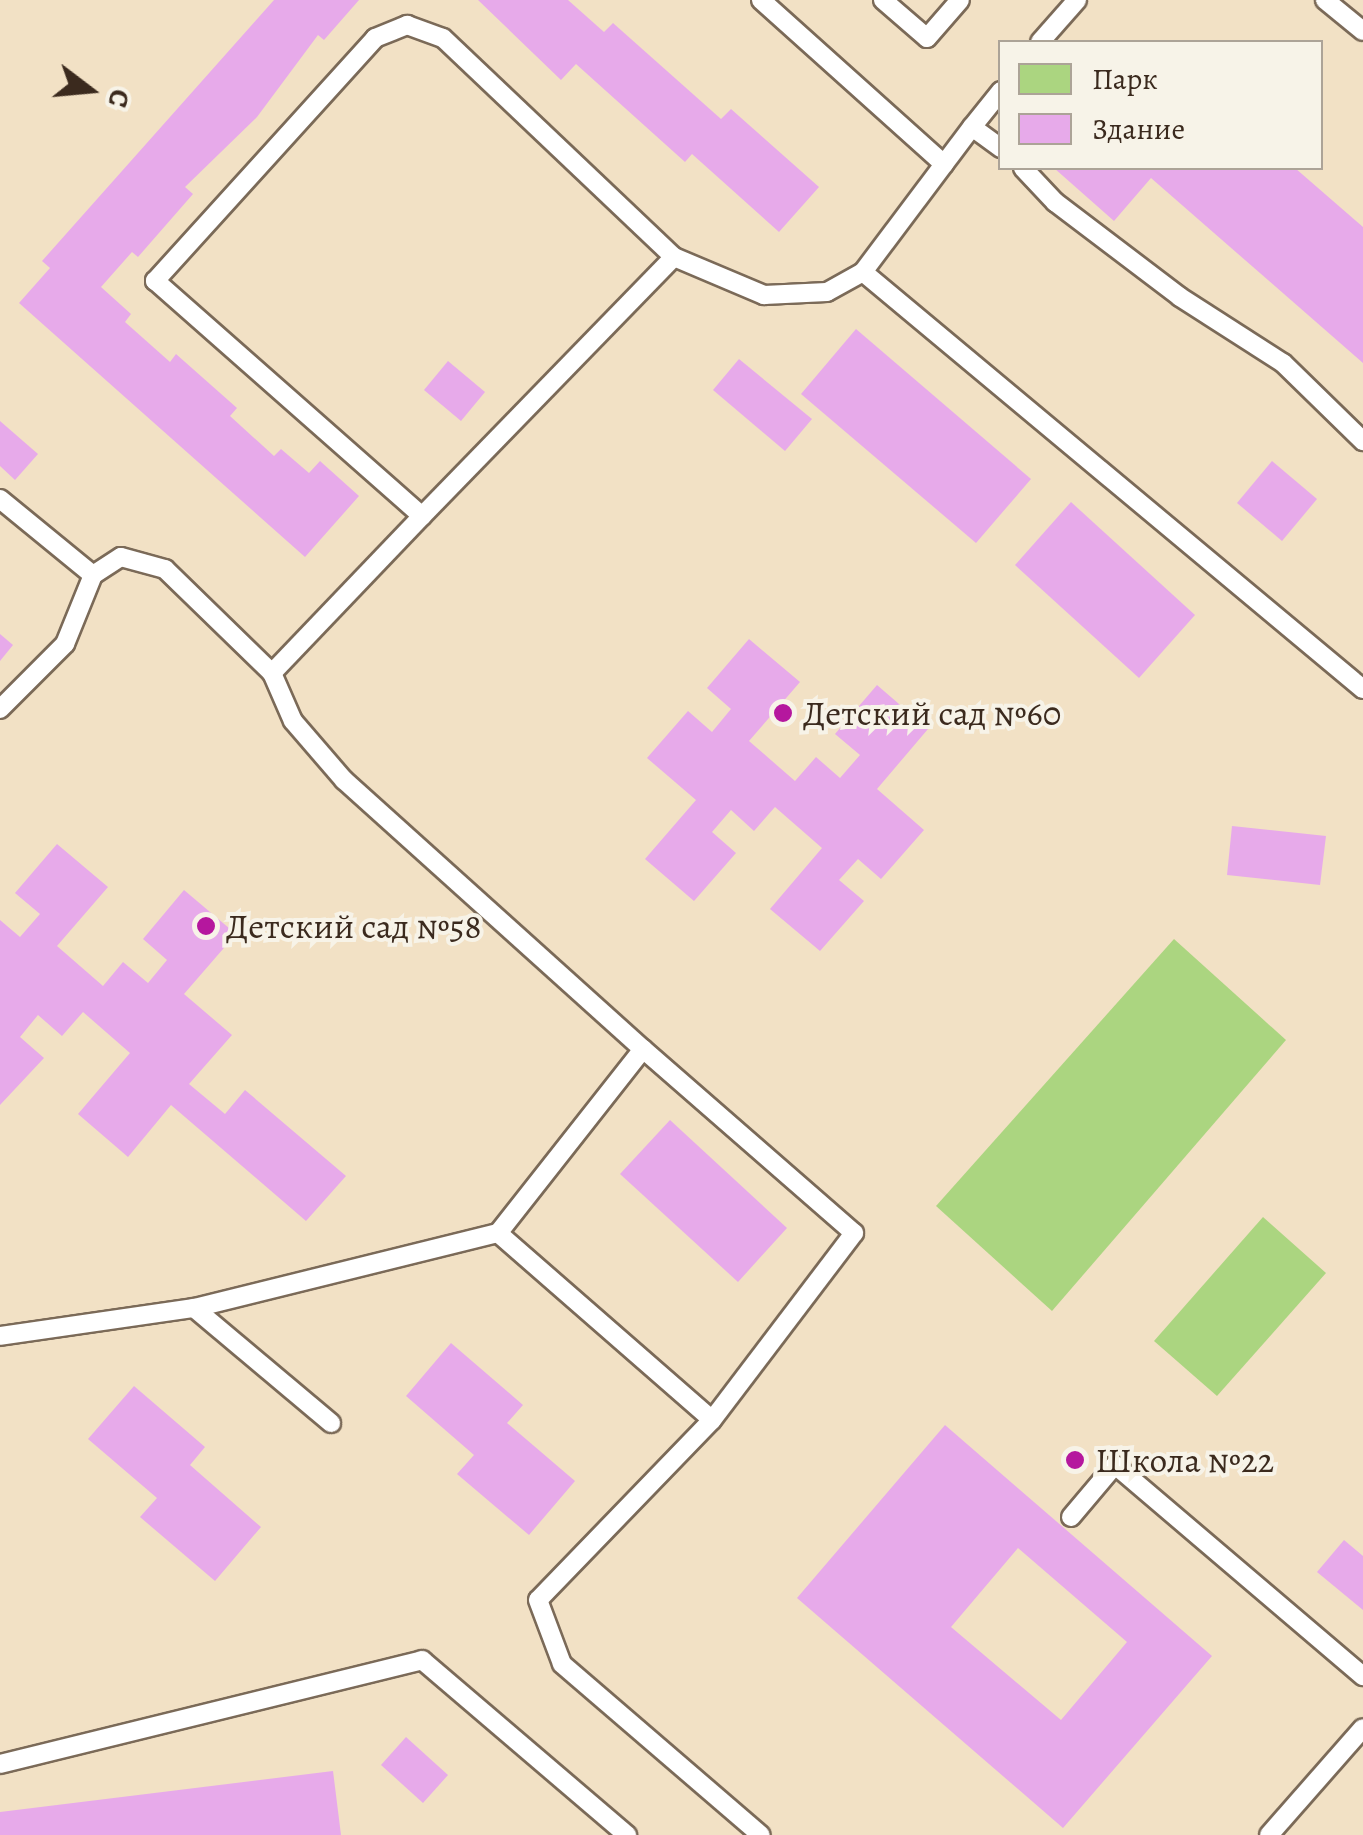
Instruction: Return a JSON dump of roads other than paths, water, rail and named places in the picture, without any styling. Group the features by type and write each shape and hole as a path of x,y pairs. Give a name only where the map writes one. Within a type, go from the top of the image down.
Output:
{"lane":[{"path":"761,0 944,164"},
{"path":"883,0 927,38 960,0"},
{"path":"1042,40 1077,0"},
{"path":"1325,0 1363,31"},
{"path":"422,516 155,280 374,38 406,25 443,38 674,257 764,295 827,292 863,272 998,94"},
{"path":"972,127 998,146"},
{"path":"1025,170 1055,202 1180,297 1283,362 1363,441"},
{"path":"272,674 674,257"},
{"path":"863,272 1363,689"},
{"path":"0,499 92,575"},
{"path":"0,708 65,644 92,575 121,556 164,569 272,674 293,721 344,780 854,1233 712,1420 538,1600 562,1664 761,1835"},
{"path":"0,1336 194,1308 498,1233 644,1049"},
{"path":"498,1233 712,1420"},
{"path":"194,1308 331,1423"},
{"path":"1071,1518 1115,1465 1363,1676"},
{"path":"0,1764 422,1660 627,1835"},
{"path":"1269,1835 1363,1728"}],"place":[{"name":"Детский сад №60","path":"783,713"},
{"name":"Детский сад №58","path":"206,926"},
{"name":"Школа №22","path":"1075,1460"}]}
